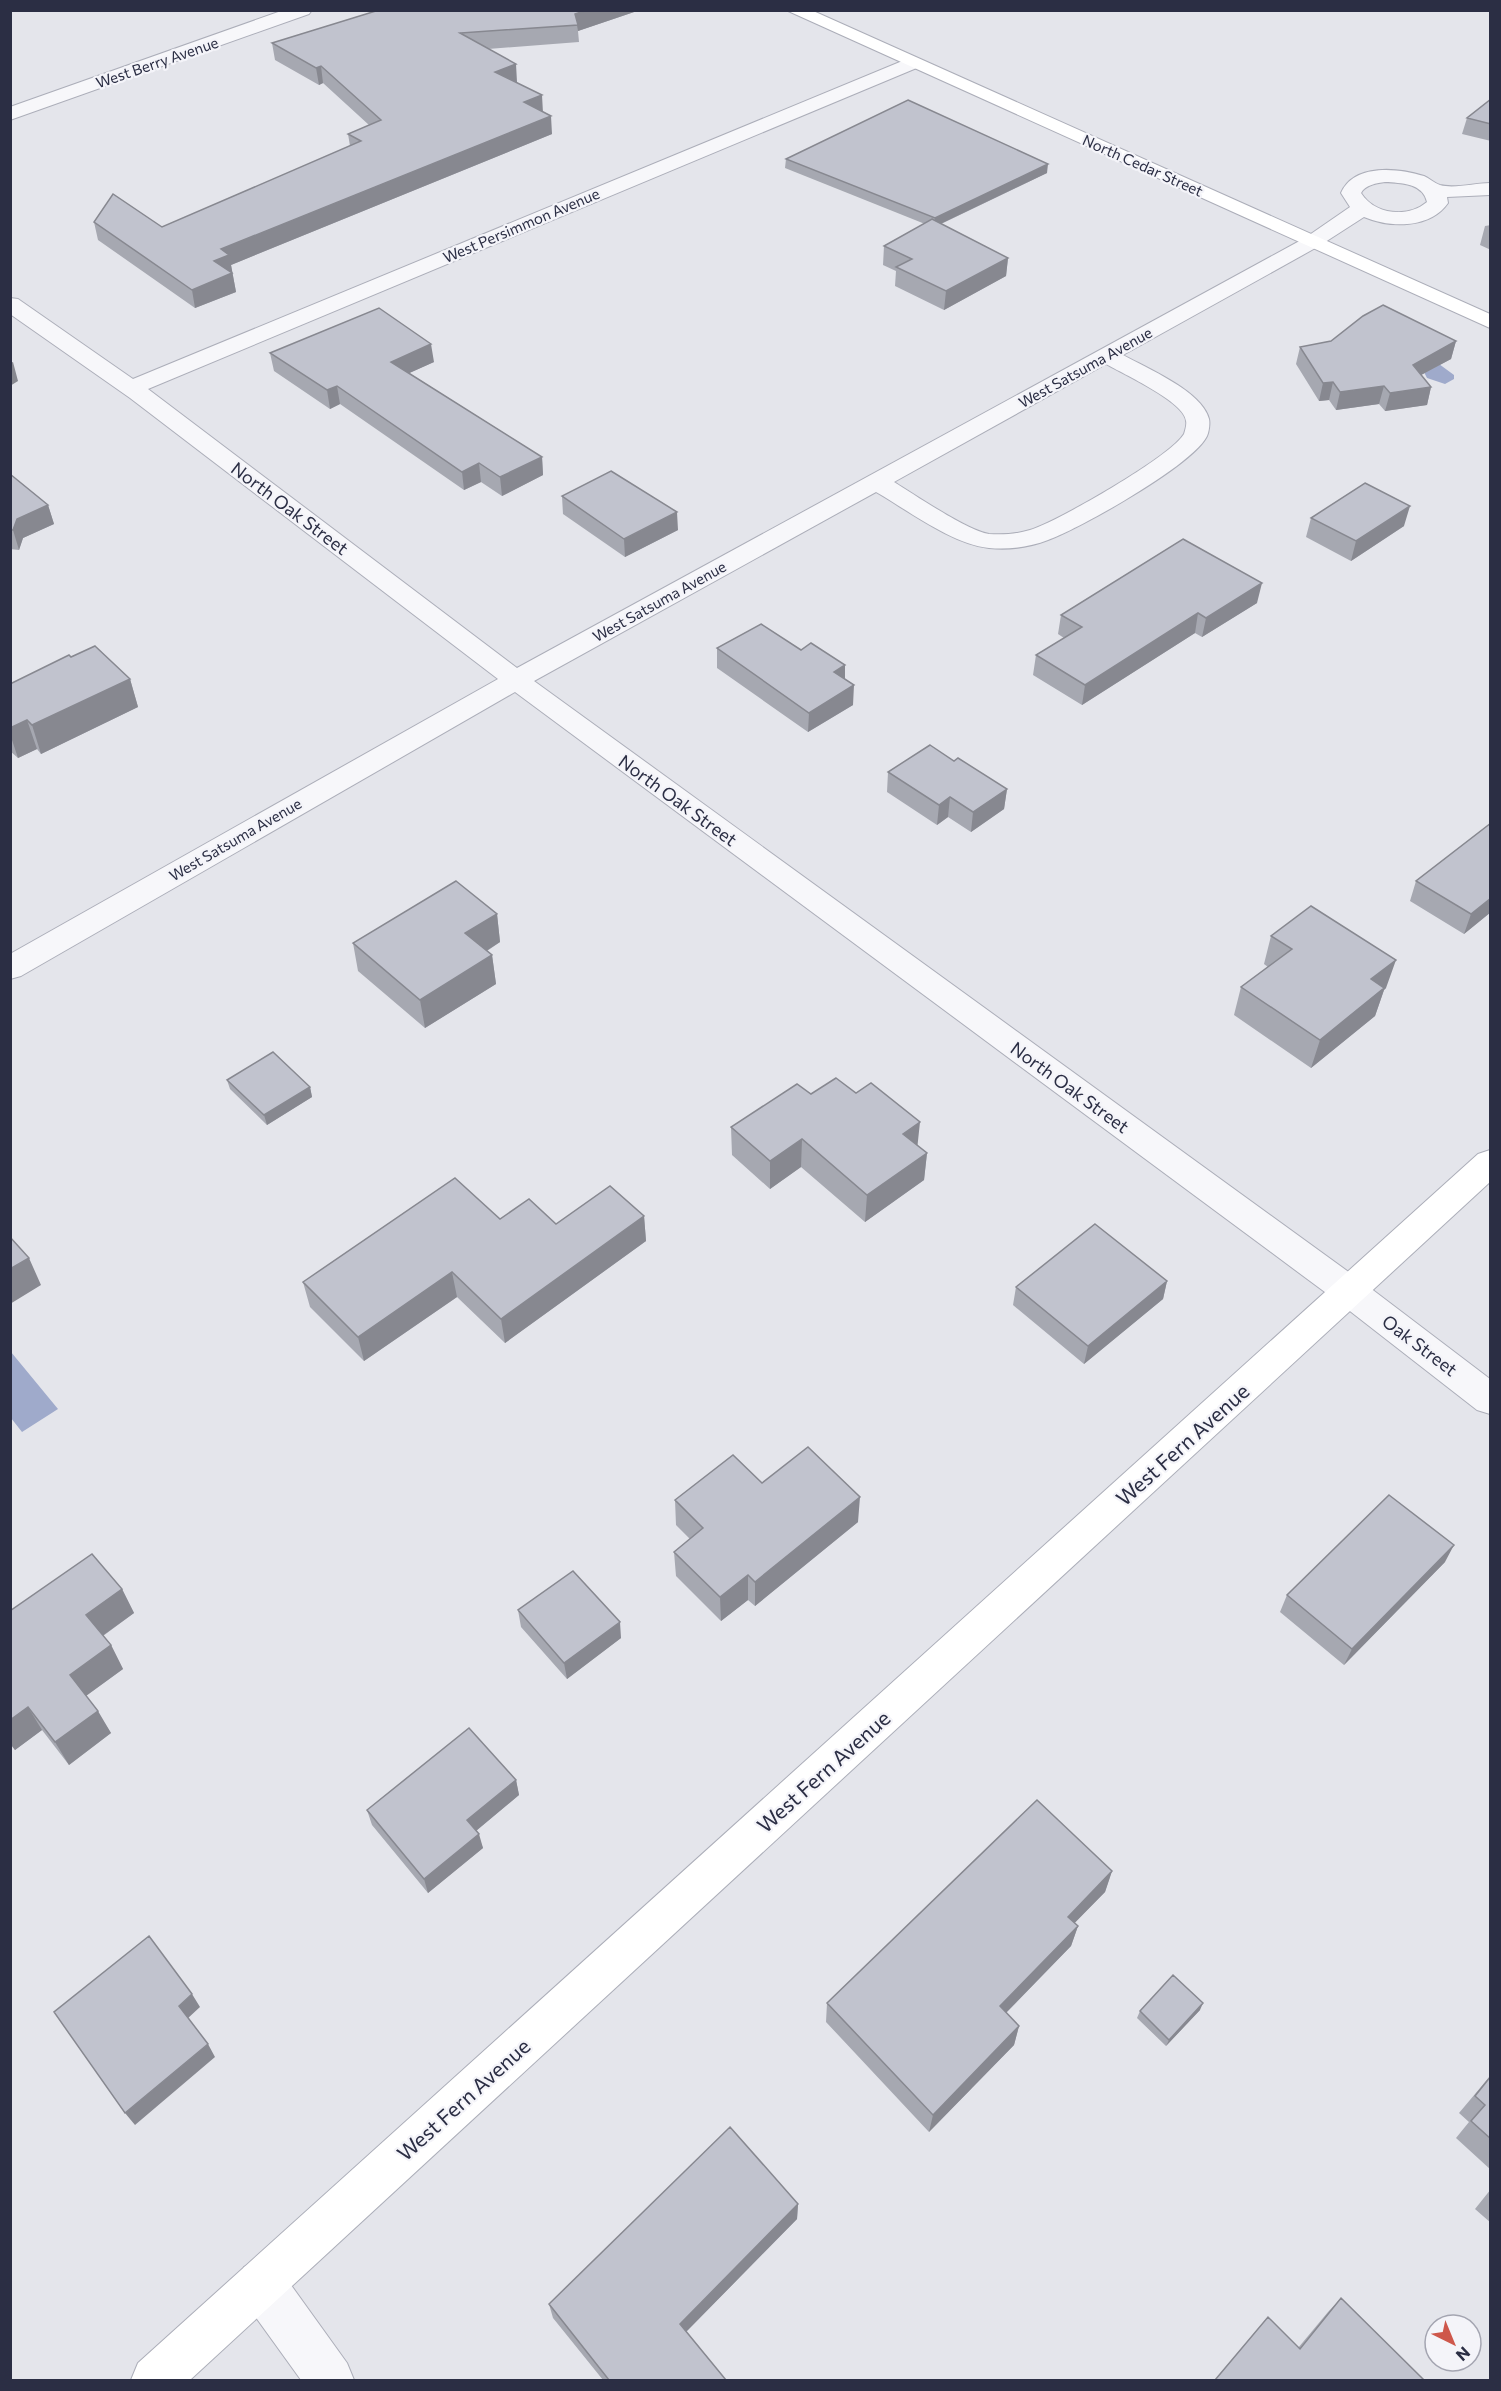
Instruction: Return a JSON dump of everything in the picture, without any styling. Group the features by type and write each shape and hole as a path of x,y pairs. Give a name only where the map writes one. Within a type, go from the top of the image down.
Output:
{"street":[{"name":"West Berry Avenue","path":"10,114 303,10"},
{"name":"North Cedar Street","path":"795,10 1491,322"},
{"name":"West Persimmon Avenue","path":"130,388 912,63"},
{"path":"1435,191 1438,203 1432,211 1422,215 1397,217 1363,208 1354,200 1351,193 1354,186 1371,177 1400,177 1426,185 1435,191 1491,189"},
{"name":"West Satsuma Avenue","path":"10,968 516,680 1312,242 1363,208"},
{"name":"North Oak Street","path":"10,304 130,388 516,680 1349,1292"},
{"path":"876,482 971,537 1011,541 1037,536 1061,526 1172,459 1196,435 1198,420 1192,407 1172,392 1106,355"},
{"name":"West Fern Avenue","path":"155,2380 1491,1162"},
{"name":"Oak Street","path":"1349,1292 1491,1399"},
{"path":"261,2284 330,2380"}],"water":[{"path":"1439,364 1454,375 1454,379 1445,384 1427,378 1424,372"},
{"path":"11,1352 58,1409 22,1432 11,1418"}],"building":[{"path":"379,10 587,10 575,14 578,25 460,33 516,64 495,72 542,95 524,102 551,116 221,249 229,255 214,261 232,273 192,290 94,222 113,194 162,227 361,141 348,134 381,120 321,66 316,68 272,43"},
{"path":"1491,99 1491,124 1467,118"},
{"path":"908,100 1048,164 935,218 786,159"},
{"path":"932,219 1008,258 946,291 896,267 912,259 884,246"},
{"path":"1383,305 1456,341 1413,365 1431,387 1390,393 1384,386 1340,392 1333,382 1323,383 1300,347 1331,341 1363,316"},
{"path":"379,308 431,344 391,362 542,457 500,477 479,463 462,472 337,386 327,390 270,353"},
{"path":"611,471 677,512 624,539 562,496"},
{"path":"10,474 48,505 17,519 13,530 10,530"},
{"path":"1365,483 1410,506 1356,541 1311,518"},
{"path":"1183,539 1262,583 1206,618 1198,613 1085,685 1036,655 1082,627 1061,615"},
{"path":"761,624 801,650 811,643 845,665 834,672 854,685 809,713 717,648"},
{"path":"95,646 130,679 32,725 27,720 10,728 10,684 69,655 71,657"},
{"path":"930,745 954,761 958,758 1007,789 973,812 950,797 939,805 888,772"},
{"path":"1491,823 1491,898 1471,914 1416,881"},
{"path":"456,881 497,914 465,933 492,955 420,1000 353,943"},
{"path":"1311,906 1396,960 1371,979 1384,988 1320,1040 1241,987 1292,949 1271,936"},
{"path":"273,1052 310,1087 264,1115 227,1080"},
{"path":"836,1078 856,1093 871,1083 920,1122 903,1134 927,1153 867,1195 802,1139 770,1161 731,1127 797,1084 811,1094"},
{"path":"455,1178 500,1219 529,1199 556,1224 610,1186 644,1216 501,1319 452,1272 358,1337 303,1282"},
{"path":"1095,1224 1167,1281 1088,1346 1016,1287"},
{"path":"10,1237 29,1258 10,1269"},
{"path":"808,1447 860,1497 755,1582 748,1575 720,1597 674,1552 703,1528 675,1500 733,1455 762,1483"},
{"path":"1389,1495 1454,1545 1352,1649 1287,1595"},
{"path":"92,1554 122,1589 86,1615 111,1645 70,1675 98,1711 55,1742 28,1707 10,1720 10,1611"},
{"path":"573,1571 620,1622 564,1663 518,1610"},
{"path":"469,1728 516,1780 467,1820 479,1834 424,1879 367,1810"},
{"path":"1037,1800 1112,1871 1068,1917 1078,1926 1000,2006 1019,2026 933,2115 827,2003"},
{"path":"149,1936 192,1994 179,2006 208,2044 125,2113 54,2012"},
{"path":"1173,1975 1203,2003 1169,2040 1140,2011"},
{"path":"1491,2076 1491,2139 1471,2121 1485,2105 1475,2096"},
{"path":"730,2127 798,2204 680,2324 726,2380 609,2380 549,2304"},
{"path":"1341,2298 1424,2380 1215,2380 1268,2317 1300,2349"}]}
